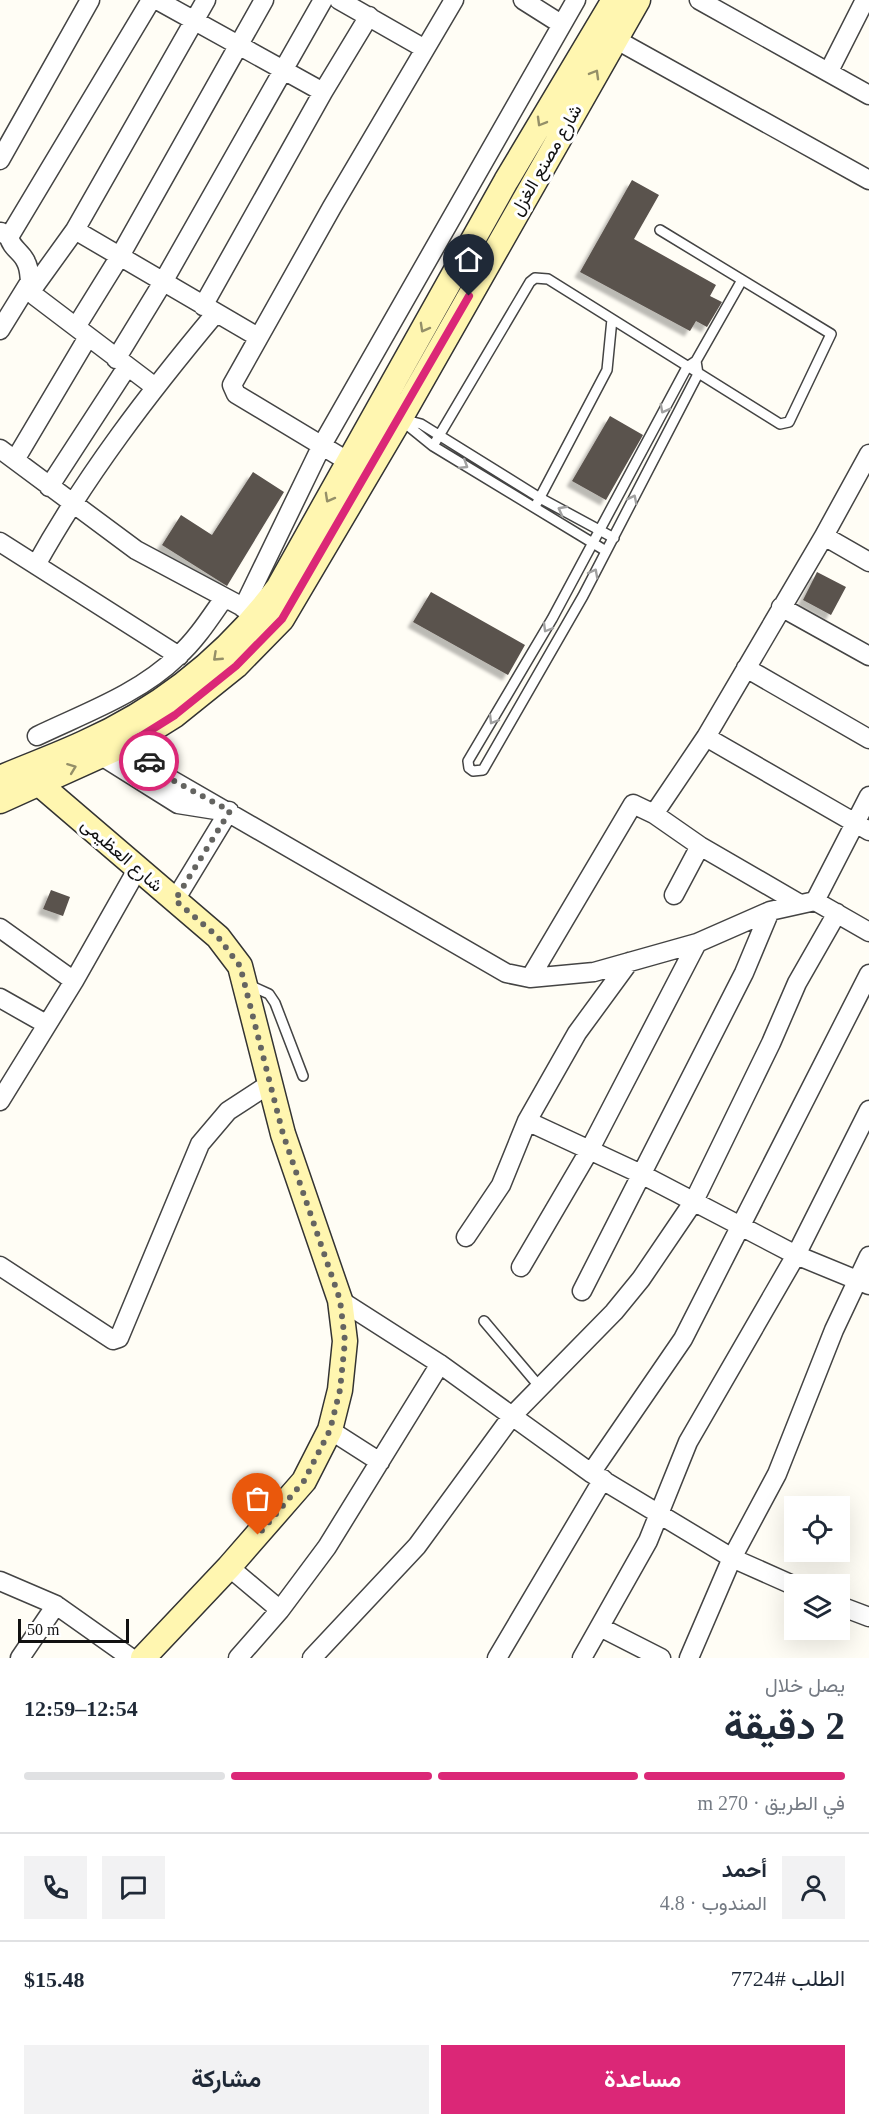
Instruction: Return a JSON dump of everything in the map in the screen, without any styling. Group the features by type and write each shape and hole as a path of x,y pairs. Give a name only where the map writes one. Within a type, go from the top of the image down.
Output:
{"street":[{"path":"2,150 90,0"},
{"path":"151,0 5,234 27,263 30,287 82,332 155,387"},
{"path":"157,0 323,92"},
{"path":"0,330 30,287 75,230 206,0"},
{"path":"15,460 120,256 237,44 264,0"},
{"path":"49,487 121,363 163,282 323,0"},
{"path":"339,0 425,49"},
{"path":"349,462 232,390 258,337 454,0"},
{"path":"523,0 561,24"},
{"path":"0,449 136,550 251,611 322,445 576,0"},
{"name":"شارع مصنع الغزل","path":"0,801 14,773 92,750 131,731 175,715 236,666 282,619 390,413 506,181 614,0"},
{"name":"شارع مصنع الغزل","path":"131,731 201,672 251,611 278,588 349,462 390,413 527,194 638,0"},
{"path":"699,0 869,94"},
{"path":"829,71 865,0"},
{"path":"36,565 72,504 209,310 323,92 369,16"},
{"path":"615,39 869,180"},
{"path":"506,181 527,194"},
{"path":"75,230 258,337"},
{"path":"654,814 705,737 824,536 864,476 869,454"},
{"path":"824,536 869,562"},
{"path":"0,542 179,656"},
{"path":"37,736 116,699 157,674 179,656 224,598"},
{"path":"781,607 869,656"},
{"path":"746,668 869,739"},
{"path":"131,731 147,760 165,776 230,811 506,973 530,978 594,972 697,943 770,911 808,902 862,827 869,795"},
{"path":"705,737 862,827"},
{"path":"92,750 178,804 198,809 230,811"},
{"name":"شارع العظيمى","path":"14,773 138,868 230,950 240,966 268,1085 340,1300 345,1341 340,1390 330,1430 304,1481 230,1567 143,1658"},
{"path":"530,978 629,806 637,805 700,846 808,902 837,913 869,932"},
{"path":"175,900 230,811"},
{"path":"674,895 700,846"},
{"path":"0,1101 74,981 138,868"},
{"path":"582,1292 744,973 770,911"},
{"path":"312,1658 417,1546 512,1416 614,1312 641,1279 694,1201 771,1043 797,983 837,913"},
{"path":"0,928 74,981"},
{"path":"521,1267 589,1151 697,943"},
{"path":"466,1237 501,1185 527,1120 577,1033 629,962"},
{"path":"497,1658 597,1476 683,1339 869,974"},
{"path":"0,998 46,1024"},
{"path":"0,1266 113,1340 119,1338 200,1144 228,1111 268,1085"},
{"path":"582,1658 648,1541 688,1442 796,1255 869,1110"},
{"path":"527,1120 641,1174 796,1255 863,1282"},
{"path":"688,1658 732,1558 777,1474 863,1282 869,1256"},
{"path":"340,1300 440,1364 597,1476 732,1558 784,1581"},
{"path":"238,1658 280,1610 332,1539 440,1364"},
{"path":"330,1430 380,1462"},
{"path":"230,1567 280,1610"},
{"path":"0,1581 56,1605 131,1658"},
{"path":"20,1658 56,1605"},
{"path":"850,1610 869,1617"},
{"path":"600,1627 661,1658"}],"lane":[{"path":"433,446 535,278 548,279 780,424 789,422 831,338 828,331 660,230"},
{"path":"696,362 698,374 614,538 483,770 473,771 469,768 468,761 523,669 687,367 696,362 742,280"},
{"path":"534,509 607,370 612,319"},
{"path":"390,413 421,424 540,498 614,538"},
{"path":"390,413 433,446 606,551"},
{"path":"246,984 269,994 275,1003 303,1076"},
{"path":"484,1322 539,1386"}],"building":[{"path":"632,180 659,195 634,239 716,285 710,296 722,302 707,327 696,321 690,331 580,272"},
{"path":"610,416 643,435 606,500 572,481"},
{"path":"253,472 284,492 227,586 162,545 181,515 212,535"},
{"path":"817,572 846,587 831,615 803,600"},
{"path":"431,592 525,645 508,675 413,622"},
{"path":"51,890 70,897 63,916 43,909"}],"way so far":[{"path":"149,761 165,776 230,811 175,900 218,937 240,966 268,1085 283,1134 330,1264 340,1300 345,1341 340,1390 330,1430 304,1481 258,1535"}],"route":[{"path":"149,761 135,740 175,715 236,666 261,644 282,619 298,595 469,296"}]}
